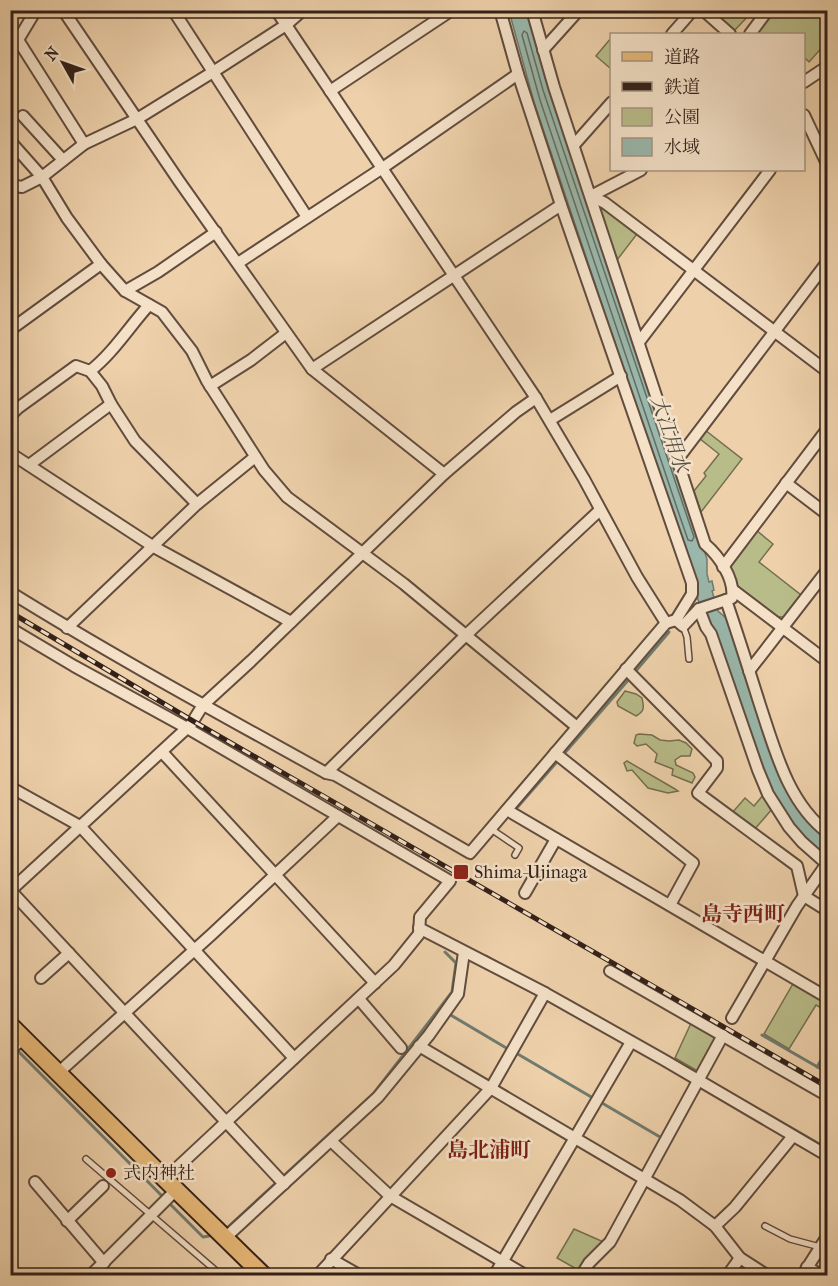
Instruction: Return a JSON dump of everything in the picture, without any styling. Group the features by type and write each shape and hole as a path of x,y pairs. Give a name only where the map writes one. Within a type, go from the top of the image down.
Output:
{"main road":[{"path":"10,1024 18,1043 58,1073 168,1192 264,1275"}],"street":[{"path":"36,10 18,40 84,144"},
{"path":"63,10 312,369 444,474"},
{"path":"173,10 307,217"},
{"path":"276,10 536,398 637,577 675,623"},
{"path":"11,185 22,186 42,177 84,144 137,119 213,72 286,24 303,10"},
{"path":"330,91 452,10"},
{"path":"10,592 67,628 326,773 335,775 470,853 507,810 559,756 577,727 630,674 675,623 692,594 692,583 561,205 518,74 500,10"},
{"path":"532,10 543,50 705,544 717,554 733,590 828,662"},
{"path":"543,50 579,10"},
{"path":"673,33 693,10"},
{"path":"703,10 729,33"},
{"path":"751,33 768,10"},
{"path":"805,81 828,66"},
{"path":"238,264 518,74"},
{"path":"574,145 610,104"},
{"path":"23,116 63,160"},
{"path":"805,122 828,166"},
{"path":"10,141 42,177 67,218 101,264 125,291 162,312 192,351 210,386 255,457 287,497 404,584 577,727"},
{"path":"591,196 639,171"},
{"path":"639,342 769,171"},
{"path":"591,196 605,203 828,372"},
{"path":"312,369 561,205"},
{"path":"125,291 158,272 216,232"},
{"path":"677,460 828,261"},
{"path":"10,330 101,264"},
{"path":"90,371 104,360 149,305"},
{"path":"210,386 251,360 286,333"},
{"path":"10,416 76,366 90,371 102,386 135,441 197,504"},
{"path":"550,420 621,376"},
{"path":"281,1181 11,891 188,729 203,705 444,474 516,412 536,398"},
{"path":"29,465 111,404"},
{"path":"723,567 828,428"},
{"path":"10,453 154,547 291,622"},
{"path":"67,628 197,504 255,457"},
{"path":"786,483 828,515"},
{"path":"326,773 466,635 600,510"},
{"path":"749,671 828,569"},
{"path":"675,623 699,609 732,598 733,590"},
{"path":"723,601 778,759 803,809 828,833"},
{"path":"699,609 711,634 768,794 789,827 827,864 804,896 732,1018"},
{"path":"12,631 188,729 450,881 420,917 419,934 394,965 225,1122 151,1215 90,1275"},
{"path":"630,674 717,760 717,768 698,793 797,866 804,896 828,911"},
{"path":"162,752 375,983"},
{"path":"559,756 693,863 670,905"},
{"path":"10,787 80,826 294,1058"},
{"path":"507,810 828,998"},
{"path":"58,1073 195,950 338,816"},
{"path":"525,893 556,839"},
{"path":"419,928 545,993 828,1156"},
{"path":"225,1239 281,1181 331,1141 378,1097 458,994 464,951"},
{"path":"41,978 69,953"},
{"path":"610,971 828,1096"},
{"path":"317,1275 491,1088 545,993"},
{"path":"359,999 401,1048"},
{"path":"581,1275 589,1263 610,1242 723,1035"},
{"path":"494,1275 631,1042"},
{"path":"419,1046 680,1200 716,1226 740,1258 768,1275"},
{"path":"716,1226 735,1207 793,1136"},
{"path":"331,1141 390,1196 527,1275"},
{"path":"35,1182 104,1263"},
{"path":"67,1221 103,1186"},
{"path":"823,1275 804,1271 828,1235"},
{"path":"728,1275 740,1258"},
{"path":"331,1259 361,1275"}],"lane":[{"path":"675,623 687,637 689,659"},
{"path":"491,829 519,849 515,855"},
{"path":"86,1159 222,1275"},
{"path":"765,1226 789,1239 820,1247"}],"green space":[{"path":"721,11 746,11 750,14 734,31 717,16"},
{"path":"774,11 827,11 827,42 809,62 805,58 805,33 757,33"},
{"path":"610,39 610,68 596,56"},
{"path":"604,208 637,234 617,260 600,211"},
{"path":"705,430 742,459 701,512 694,491 719,454 699,438"},
{"path":"756,530 773,544 759,562 801,595 784,617 778,617 734,583 728,566"},
{"path":"625,691 642,698 643,708 636,716 618,706 617,702"},
{"path":"636,735 652,735 660,740 679,740 686,743 692,749 690,756 681,756 675,760 676,765 693,773 695,777 692,783 672,775 673,769 655,762 657,754 646,744 637,746 634,743"},
{"path":"627,761 678,791 668,793 648,788 632,770 627,771 624,763"},
{"path":"764,794 773,808 754,830 731,814 745,798 754,806"},
{"path":"794,982 827,1002 827,1011 816,1005 789,1049 764,1034"},
{"path":"692,1021 718,1036 701,1073 675,1058"},
{"path":"574,1229 606,1243 580,1271 557,1258"}],"water":[{"path":"509,11 527,11 549,88 707,559 707,574 709,582 712,581 714,590 712,591 718,611 727,619 768,747 782,782 801,813 827,839 827,861 804,840 772,796 700,606 671,510 534,102"}],"waterway":[{"path":"634,673 669,632"},
{"path":"515,810 630,678"},
{"path":"228,1227 374,1093 452,992 456,963 445,952"},
{"path":"486,956 505,967"},
{"path":"449,1014 508,1049"},
{"path":"762,1035 828,1073"},
{"path":"817,1067 828,1048"},
{"path":"16,1049 163,1197"},
{"path":"516,1053 593,1098"},
{"path":"672,1059 699,1074"},
{"path":"710,1081 828,1149"},
{"path":"602,1103 660,1137"},
{"path":"168,1202 203,1237 209,1236"}],"railway":[{"path":"10,612 193,721 828,1087"}],"place":[{"name":"Shima-Ujinaga","path":"461,872"},
{"name":"式内神社","path":"111,1173"}],"district":[{"name":"島寺西町","path":"743,914"},
{"name":"島北浦町","path":"489,1150"}],"water label":[{"name":"大江用水","path":"670,434"}]}
